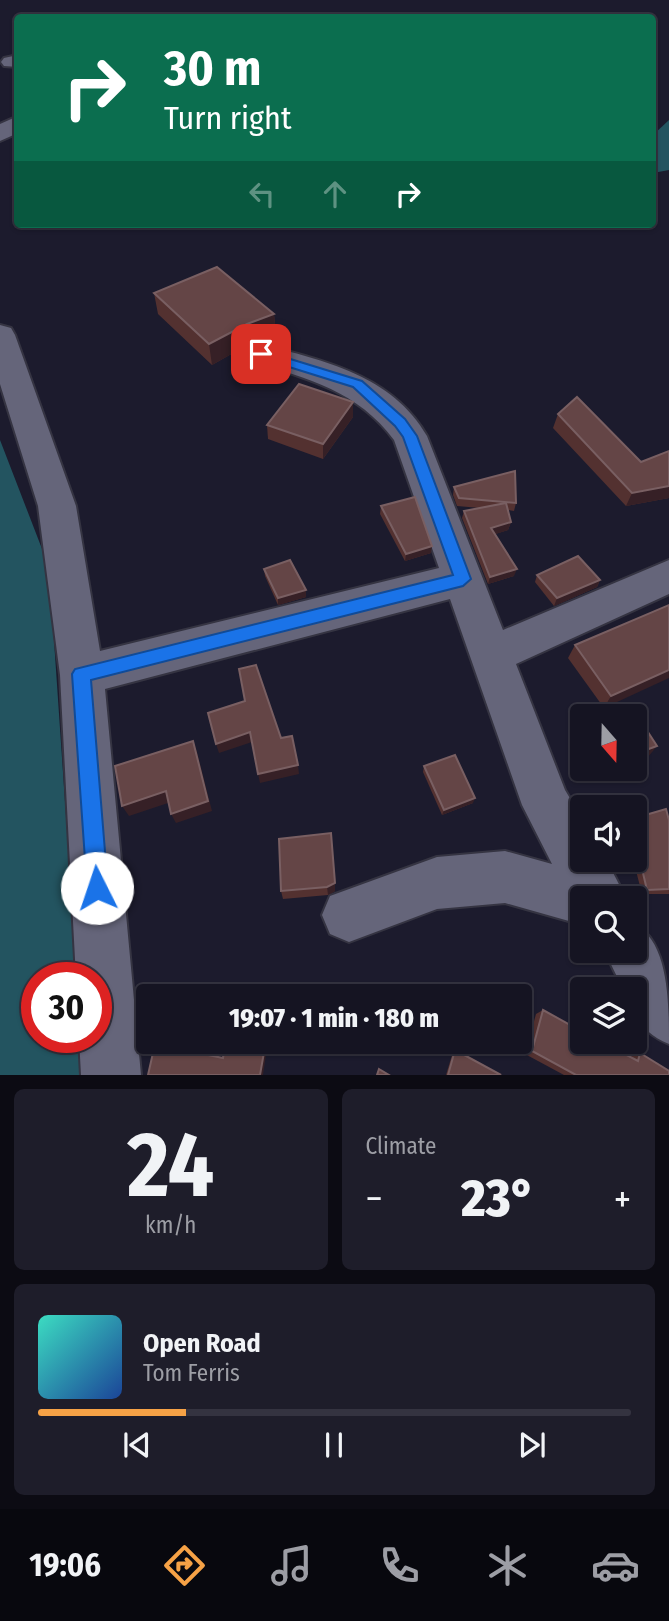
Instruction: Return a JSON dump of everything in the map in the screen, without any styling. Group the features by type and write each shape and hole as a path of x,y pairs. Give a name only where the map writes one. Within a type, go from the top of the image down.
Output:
{"street":[{"path":"0,335 57,506 82,674 111,1075"},
{"path":"261,354 357,384 400,422 410,436 546,805 593,886"},
{"path":"491,655 669,576"},
{"path":"82,674 463,579"},
{"path":"349,915 437,883 505,877 570,895"},
{"path":"639,963 669,1015"}],"shaded area":[{"path":"669,120 669,170 656,172 656,132"},
{"path":"0,440 49,567 71,890 80,962 21,962 21,1053 91,1053 93,1075 0,1075"}],"building":[{"path":"217,267 274,314 247,324 209,344 154,293"},
{"path":"299,384 353,402 323,444 267,425"},
{"path":"577,397 641,462 669,451 669,486 632,493 558,414"},
{"path":"515,471 516,503 459,498 454,487"},
{"path":"415,497 432,546 406,554 381,506"},
{"path":"506,503 511,522 491,528 517,569 490,577 464,511"},
{"path":"578,556 600,580 557,598 537,575"},
{"path":"290,560 306,590 278,598 264,569"},
{"path":"669,605 669,670 611,696 575,645"},
{"path":"256,665 281,738 292,736 298,765 258,774 250,732 216,744 208,713 245,701 239,669"},
{"path":"648,732 657,746 648,749"},
{"path":"193,741 208,801 171,814 166,791 122,806 115,766"},
{"path":"455,755 475,798 444,810 424,766"},
{"path":"666,809 669,820 669,889 647,890 643,872 647,872 647,815"},
{"path":"331,833 335,883 327,887 281,891 279,839"},
{"path":"543,1010 570,1025 570,1054 625,1054 638,1061 642,1054 669,1071 669,1075 576,1075 532,1051"},
{"path":"153,1054 204,1054 223,1058 224,1054 264,1054 260,1075 148,1075"},
{"path":"454,1054 462,1054 501,1075 448,1075"},
{"path":"379,1069 389,1075 377,1075"}],"route":[{"path":"97,888 82,674 463,579 410,436 400,422 357,384 261,354"}]}
